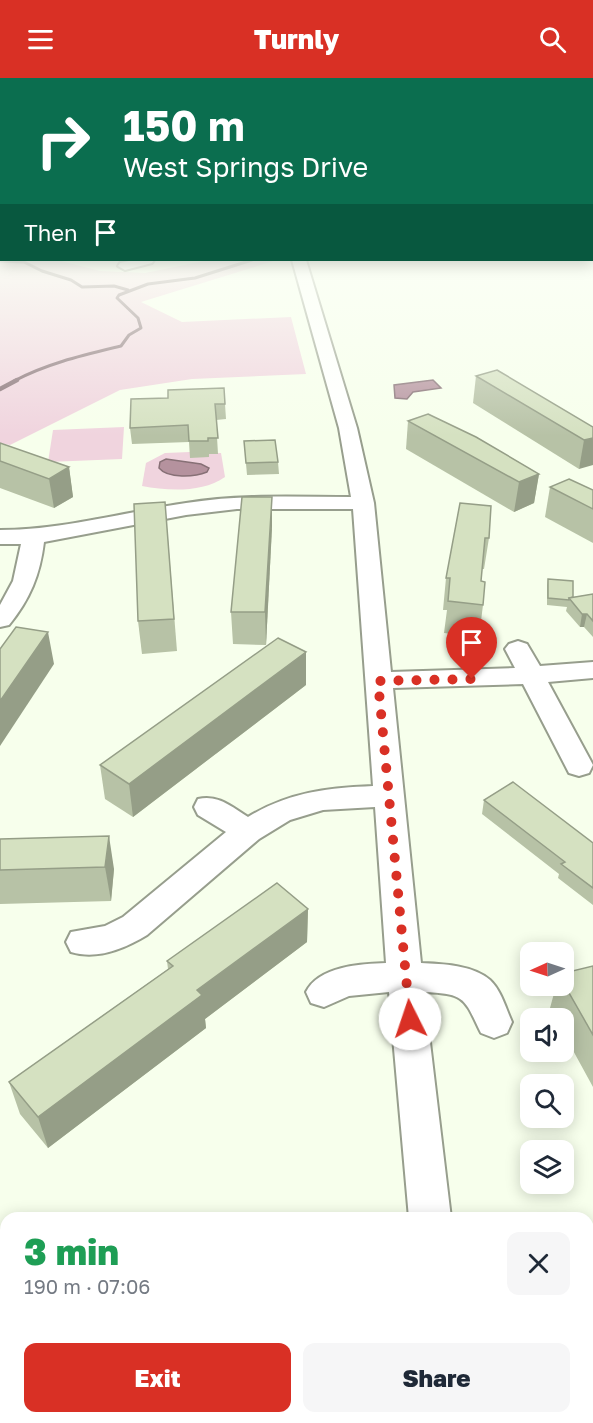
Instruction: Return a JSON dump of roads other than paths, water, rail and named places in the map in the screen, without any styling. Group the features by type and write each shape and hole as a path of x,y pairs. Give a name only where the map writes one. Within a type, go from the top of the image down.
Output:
{"street":[{"path":"314,310 348,428 363,503 388,796 407,978 416,1100 429,1212"},
{"path":"0,537 33,537 186,509 237,503 363,503"},
{"path":"0,620 15,604 25,585 30,568 33,537"},
{"path":"518,650 579,766"},
{"path":"378,681 531,676 593,670"},
{"path":"83,942 100,942 116,938 135,926 248,831 279,812 323,799 388,796"},
{"path":"209,807 248,831"},
{"path":"324,992 342,983 361,979 445,978 476,989 486,1003 494,1022"}],"waterway":[{"path":"14,381 53,364 121,346 129,335 141,328 138,318 129,310"},
{"path":"0,389 17,380"}]}
